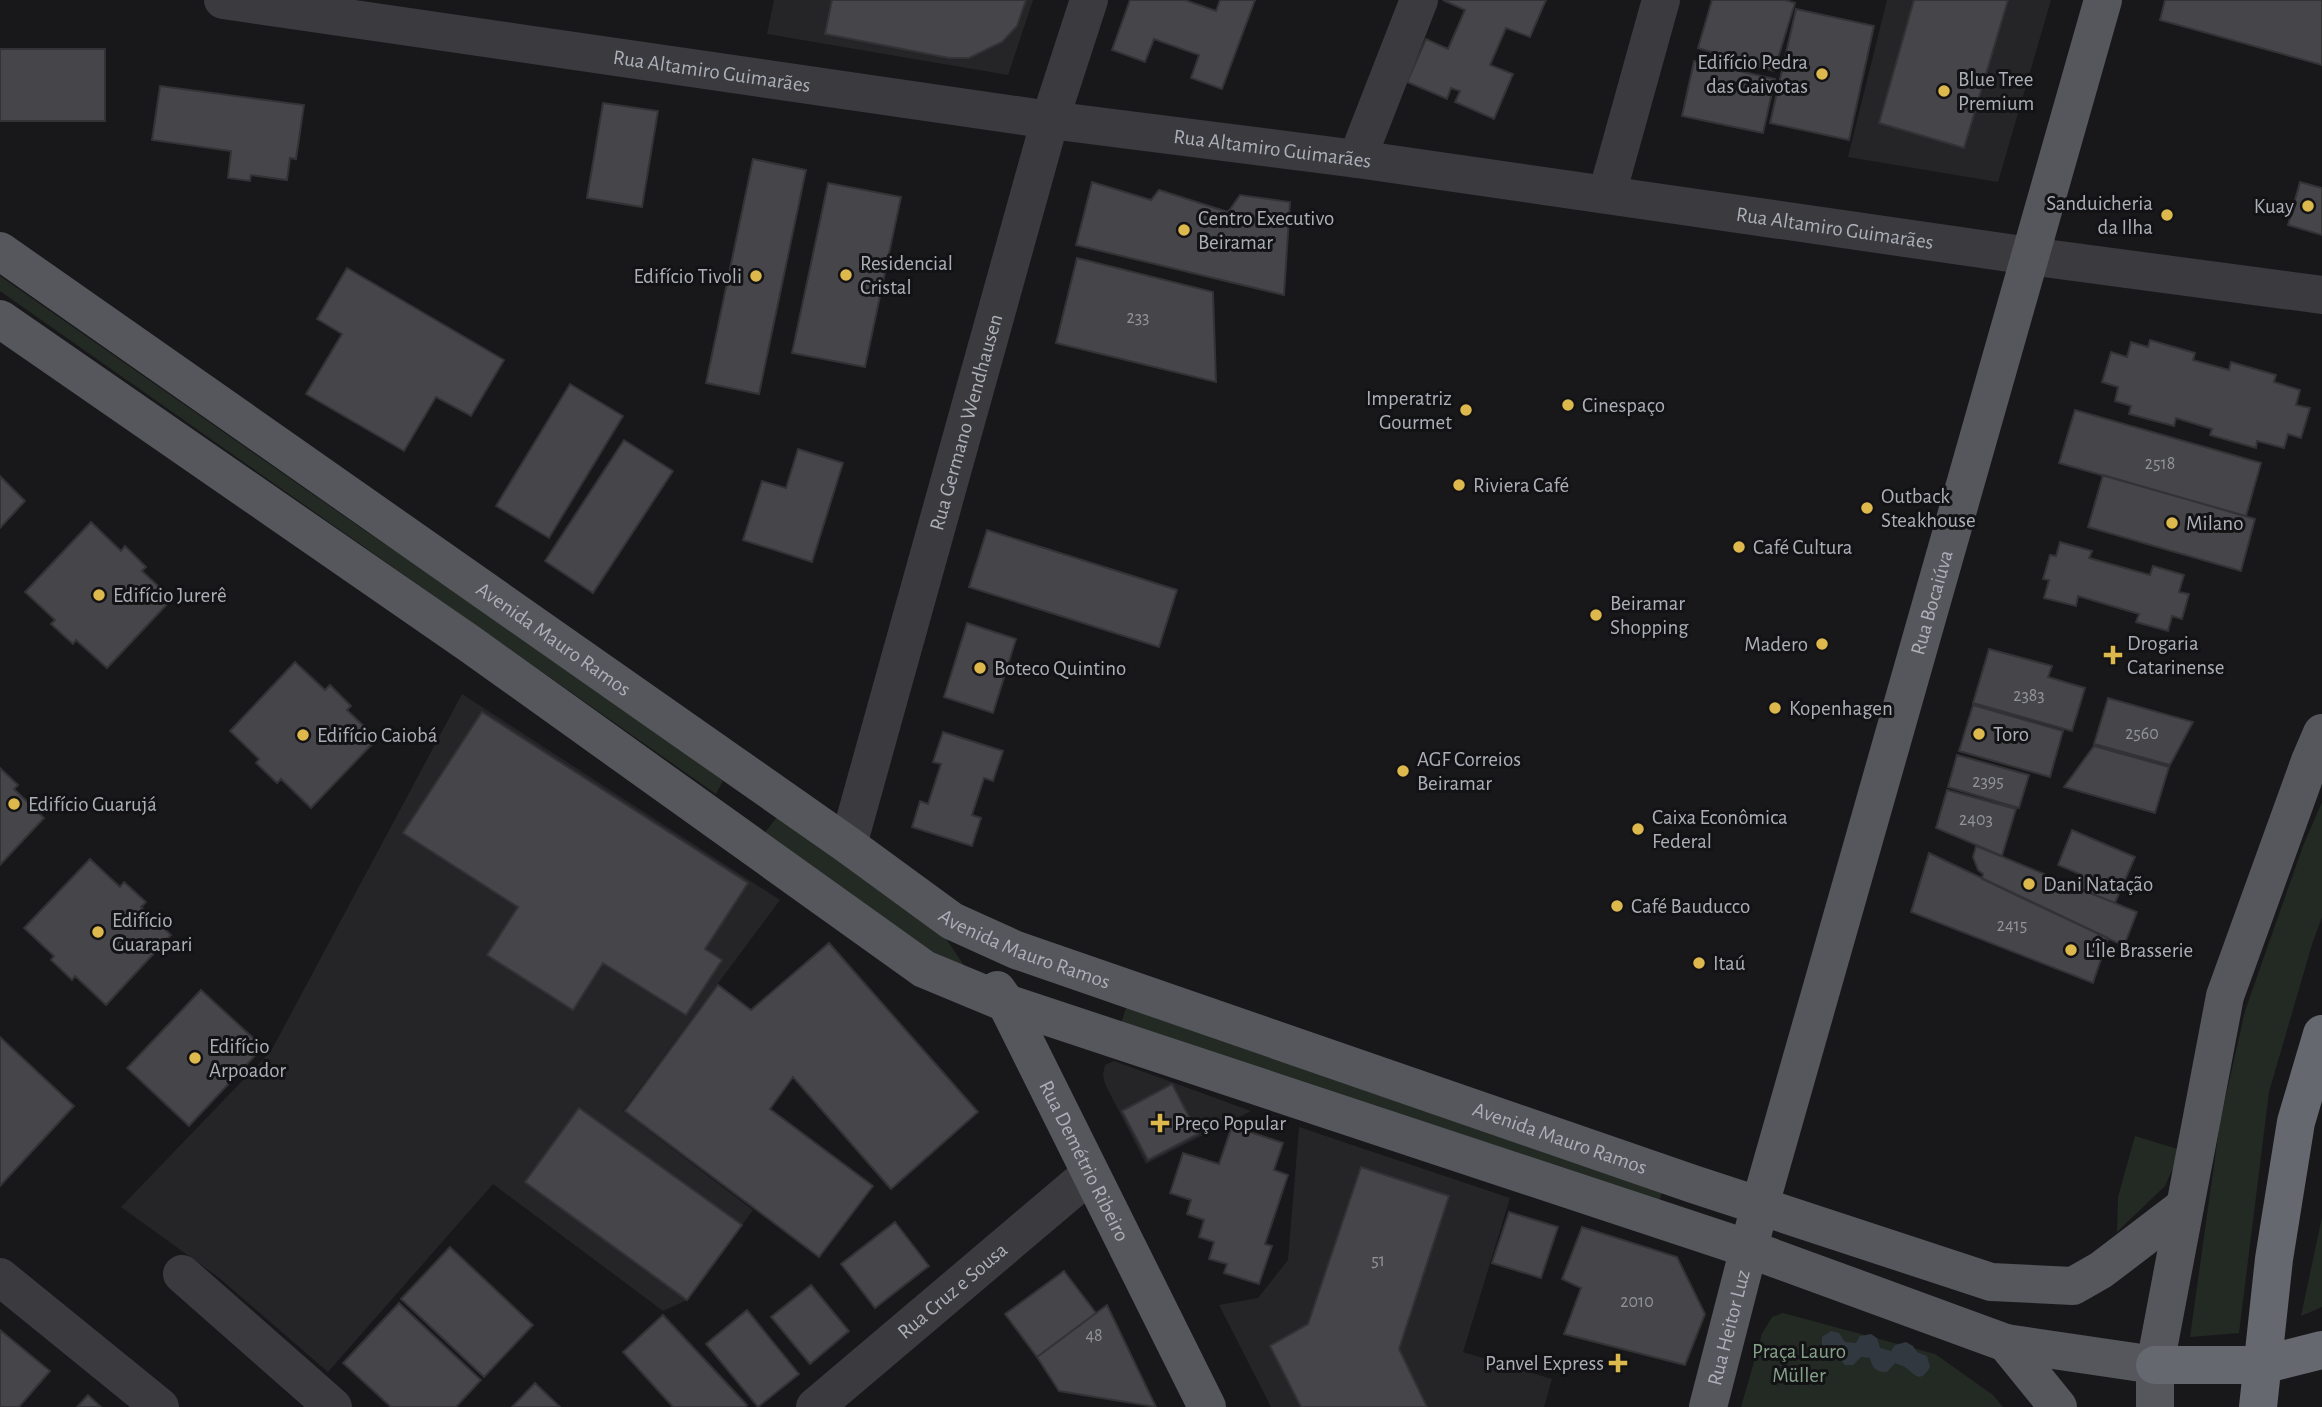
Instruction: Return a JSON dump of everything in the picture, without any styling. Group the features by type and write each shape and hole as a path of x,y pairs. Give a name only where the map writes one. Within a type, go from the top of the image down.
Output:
{"highway":[{"path":"2258,1407 2274,1259 2296,1122 2322,1034"},
{"path":"2155,1365 2262,1365 2322,1350"}],"main road":[{"name":"Rua Bocaiúva","path":"1749,1249 2103,0"},
{"name":"Avenida Mauro Ramos","path":"0,251 848,845 952,921 1029,955 1991,1282 2073,1286 2101,1270 2185,1206"},
{"path":"0,319 470,644 923,969 1006,1003 1749,1249 2006,1343 2155,1365"},
{"path":"2155,1407 2155,1365 2225,996 2309,761 2322,733"},
{"name":"Rua Demétrio Ribeiro","path":"952,921 1006,1003 1207,1407"},
{"name":"Rua Heitor Luz","path":"1708,1407 1749,1249"},
{"path":"2006,1343 2058,1407"}],"street":[{"name":"Rua Altamiro Guimarães","path":"223,0 1050,120 1356,159 2322,295"},
{"name":"Rua Germano Wendhausen","path":"848,845 1050,120 1089,0"},
{"path":"1356,159 1419,0"},
{"path":"1608,194 1661,0"},
{"name":"Rua Cruz e Sousa","path":"815,1407 1090,1174"},
{"path":"182,1274 333,1407"},
{"path":"0,1277 160,1407"}],"shaded area":[{"path":"774,0 1033,0 1008,75 767,34"},
{"name":"Blue Tree Premium","path":"1887,0 2051,0 1998,182 1848,157"},
{"path":"462,694 780,900 623,1111 753,1210 687,1300 663,1311 493,1184 328,1372 218,1277 121,1207 271,1051"},
{"path":"1114,1061 1251,1111 1146,1164 1105,1084 1105,1065"},
{"path":"1299,1127 1510,1198 1463,1352 1552,1379 1544,1407 1271,1407 1219,1305 1258,1298 1288,1260"},
{"path":"1831,1331 1839,1333 1845,1342 1856,1343 1860,1336 1871,1334 1877,1338 1880,1348 1891,1351 1895,1345 1906,1342 1917,1352 1927,1356 1930,1367 1921,1377 1895,1363 1887,1372 1880,1372 1873,1367 1870,1358 1861,1357 1853,1365 1845,1365 1837,1356 1822,1349 1822,1337"}],"green space":[{"path":"0,276 361,528 550,655 723,781 716,794 0,291"},
{"path":"2322,802 2322,917 2269,1092 2239,1333 2190,1337 2220,1122 2245,1011 2303,846"},
{"path":"781,812 939,928 971,976 915,952 759,840"},
{"path":"1128,1002 1666,1183 1656,1208 1119,1030"},
{"path":"2135,1136 2181,1150 2165,1186 2117,1232 2118,1197"},
{"path":"2322,1217 2322,1307 2301,1316"},
{"name":"Praça Lauro Müller","path":"1783,1313 1935,1354 1993,1395 2003,1407 1741,1407 1762,1334 1772,1317"}],"building":[{"path":"832,0 1026,0 1017,26 1002,42 969,58 949,58 825,34"},
{"path":"1130,0 1185,0 1216,11 1220,0 1255,0 1222,89 1191,78 1199,55 1154,39 1145,62 1112,50"},
{"path":"1443,0 1546,0 1530,37 1506,28 1490,65 1513,74 1494,119 1455,102 1460,91 1451,88 1447,99 1407,82 1426,39 1448,49 1465,10"},
{"path":"1712,0 1785,0 1795,3 1774,71 1698,48"},
{"path":"1914,0 2008,0 1964,148 1879,123"},
{"path":"2165,0 2322,0 2322,65 2160,20"},
{"name":"Edifício Pedra das Gaivotas","path":"1796,9 1874,26 1849,140 1770,123"},
{"path":"0,49 105,49 105,121 0,121"},
{"path":"1694,61 1775,79 1763,133 1682,116"},
{"path":"160,86 304,105 296,159 290,158 287,180 251,175 250,181 228,178 231,151 152,140"},
{"path":"603,103 658,111 642,207 587,198"},
{"name":"Edifício Tivoli","path":"753,159 806,170 759,394 706,383"},
{"name":"Centro Executivo Beiramar","path":"1092,182 1151,200 1159,190 1228,212 1240,195 1290,202 1284,295 1076,245"},
{"name":"Kuay","path":"2300,182 2322,188 2322,235 2288,225"},
{"name":"Residencial Cristal","path":"828,183 901,197 865,367 792,353"},
{"path":"1077,258 1213,292 1216,382 1056,343"},
{"path":"347,268 504,360 471,416 436,397 404,451 306,394 342,334 317,319"},
{"path":"2150,340 2195,353 2193,360 2229,370 2231,362 2276,375 2274,382 2300,390 2296,405 2310,408 2301,438 2288,434 2284,448 2257,441 2256,448 2210,435 2212,429 2176,418 2174,426 2129,414 2131,406 2115,401 2118,387 2102,382 2111,352 2127,357 2131,342 2148,347"},
{"path":"570,384 623,416 549,538 496,506"},
{"path":"2075,410 2261,463 2246,516 2059,463"},
{"path":"624,440 673,471 593,593 545,561"},
{"path":"798,449 843,463 812,562 743,540 762,481 786,488"},
{"name":"Milano","path":"2103,475 2255,519 2241,571 2088,527"},
{"path":"0,476 25,501 0,528"},
{"name":"Edifício Jurerê","path":"91,522 121,551 125,546 146,567 142,571 172,599 107,668 76,640 73,644 51,624 55,620 25,592"},
{"path":"987,530 1177,590 1159,647 969,587"},
{"path":"2060,542 2092,551 2089,558 2150,575 2153,566 2184,575 2179,592 2189,594 2182,619 2172,616 2168,631 2136,622 2139,614 2078,596 2076,606 2044,598 2049,580 2043,579 2050,555 2056,556"},
{"name":"Boteco Quintino","path":"967,623 1016,639 993,713 944,697"},
{"path":"1989,649 2052,666 2048,677 2085,688 2072,731 1973,703"},
{"name":"Edifício Caiobá","path":"295,662 325,690 330,685 351,706 347,710 377,739 311,808 281,779 277,783 256,763 259,759 230,731"},
{"path":"2108,698 2193,722 2170,765 2094,744"},
{"path":"1973,705 2063,731 2050,777 1959,751"},
{"path":"482,712 748,883 705,949 722,960 686,1015 603,963 573,1010 487,955 518,907 403,833"},
{"path":"943,732 1003,751 993,781 984,778 972,815 981,818 972,846 912,827 920,801 928,804 941,764 933,762"},
{"path":"2094,746 2169,767 2155,813 2064,787"},
{"path":"1957,755 2029,775 2019,808 1948,787"},
{"name":"Edifício Guarujá","path":"0,768 18,785 14,789 44,818 0,865"},
{"path":"1947,790 2016,809 2002,856 1936,828"},
{"path":"2072,830 2135,857 2115,903 2077,888 2082,875 2058,865"},
{"path":"1976,846 2137,912 2124,946 1982,879 1983,874 1978,870 1973,857"},
{"path":"1929,853 2108,938 2093,983 1911,912"},
{"name":"Edifício Guarapari","path":"90,859 120,887 124,882 146,902 141,907 171,935 106,1005 75,976 72,980 51,960 54,956 24,928"},
{"path":"829,943 978,1112 891,1189 793,1077 770,1109 873,1186 819,1257 625,1111 718,985 751,1010"},
{"name":"Edifício Arpoador","path":"201,990 263,1047 189,1126 127,1068"},
{"path":"0,1037 74,1106 0,1186"},
{"name":"Preço Popular","path":"1172,1084 1198,1134 1148,1160 1122,1111"},
{"path":"579,1108 742,1225 687,1300 525,1182"},
{"path":"1232,1126 1283,1143 1274,1170 1288,1175 1265,1244 1272,1246 1259,1284 1224,1273 1227,1264 1209,1259 1214,1242 1199,1237 1204,1220 1187,1214 1191,1200 1170,1193 1183,1153 1219,1164"},
{"path":"1361,1167 1449,1196 1399,1349 1427,1407 1301,1407 1270,1346 1308,1324"},
{"path":"1509,1212 1558,1227 1541,1278 1492,1263"},
{"path":"895,1222 929,1266 875,1308 841,1264"},
{"path":"1582,1227 1677,1257 1705,1314 1685,1365 1564,1334 1581,1288 1562,1279"},
{"path":"450,1247 533,1325 484,1377 401,1299"},
{"path":"1064,1271 1096,1313 1037,1357 1005,1314"},
{"path":"811,1285 849,1331 810,1364 771,1317"},
{"path":"399,1303 481,1380 456,1407 391,1407 343,1363"},
{"path":"1107,1305 1156,1407 1059,1391 1037,1357"},
{"path":"747,1310 799,1374 758,1407 706,1344"},
{"path":"663,1315 747,1405 745,1407 673,1407 623,1352"},
{"path":"0,1330 50,1371 19,1407 0,1407"},
{"path":"535,1383 560,1407 512,1407"},
{"path":"88,1395 101,1407 77,1407"}],"place":[{"name":"Edifício Pedra das Gaivotas","path":"1822,74"},
{"name":"Blue Tree Premium","path":"1944,91"},
{"name":"Kuay","path":"2308,206"},
{"name":"Sanduicheria da Ilha","path":"2167,215"},
{"name":"Centro Executivo Beiramar","path":"1184,230"},
{"name":"Residencial Cristal","path":"846,275"},
{"name":"Edifício Tivoli","path":"756,276"},
{"name":"Cinespaço","path":"1568,405"},
{"name":"Imperatriz Gourmet","path":"1466,410"},
{"name":"Riviera Café","path":"1459,485"},
{"name":"Outback Steakhouse","path":"1867,508"},
{"name":"Milano","path":"2172,523"},
{"name":"Café Cultura","path":"1739,547"},
{"name":"Edifício Jurerê","path":"99,595"},
{"name":"Beiramar Shopping","path":"1596,615"},
{"name":"Madero","path":"1822,644"},
{"name":"Drogaria Catarinense","path":"2113,655"},
{"name":"Boteco Quintino","path":"980,668"},
{"name":"Kopenhagen","path":"1775,708"},
{"name":"Toro","path":"1979,734"},
{"name":"Edifício Caiobá","path":"303,735"},
{"name":"AGF Correios Beiramar","path":"1403,771"},
{"name":"Edifício Guarujá","path":"14,804"},
{"name":"Caixa Econômica Federal","path":"1638,829"},
{"name":"Dani Natação","path":"2029,884"},
{"name":"Café Bauducco","path":"1617,906"},
{"name":"Edifício Guarapari","path":"98,932"},
{"name":"L'Île Brasserie","path":"2071,950"},
{"name":"Itaú","path":"1699,963"},
{"name":"Edifício Arpoador","path":"195,1058"},
{"name":"Preço Popular","path":"1160,1123"},
{"name":"Panvel Express","path":"1618,1363"}]}
